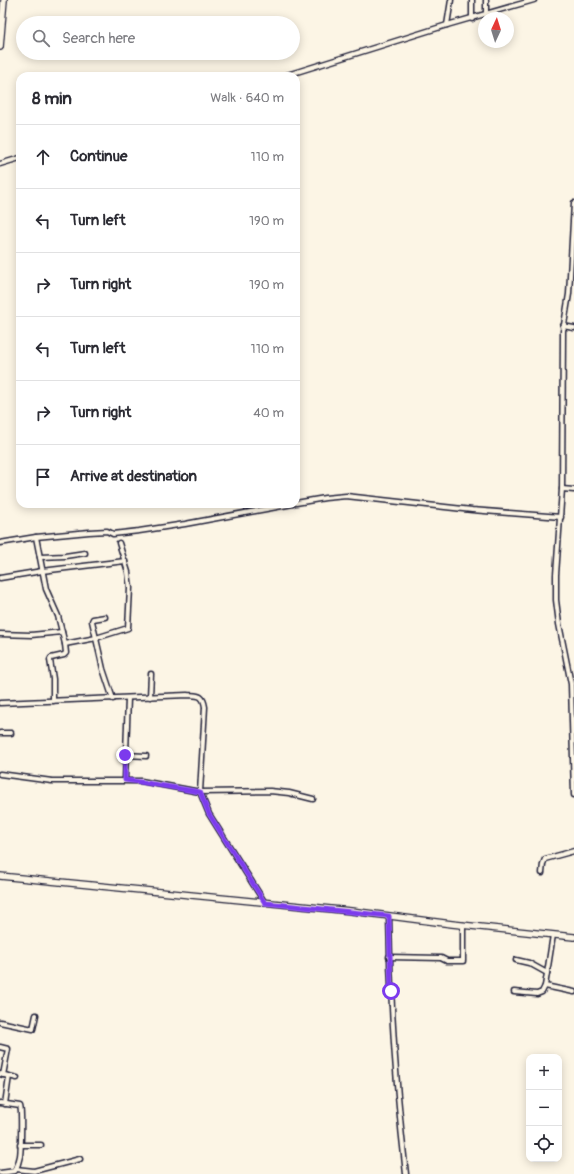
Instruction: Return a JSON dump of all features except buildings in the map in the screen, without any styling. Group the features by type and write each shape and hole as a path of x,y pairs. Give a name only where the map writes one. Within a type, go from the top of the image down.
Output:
{"street":[{"path":"0,47 4,0"},
{"path":"447,25 451,0"},
{"path":"472,0 472,19"},
{"path":"486,0 486,12"},
{"path":"496,12 534,0"},
{"path":"297,72 447,25 478,17"},
{"path":"0,164 16,159"},
{"path":"574,203 569,294 563,326 562,489 556,575 556,600 559,624 571,684 574,795"},
{"path":"563,326 574,328"},
{"path":"562,489 574,490"},
{"path":"300,503 345,496 472,510 561,517"},
{"path":"0,543 36,537 107,531 112,534 166,527 273,508"},
{"path":"36,537 46,589 58,616 66,653 50,659 53,679 53,701"},
{"path":"65,644 96,638 128,628 130,588 128,572 119,543"},
{"path":"40,557 65,556 85,553"},
{"path":"0,578 42,571 125,561"},
{"path":"105,617 92,620 103,669 113,699"},
{"path":"0,634 31,635 62,632"},
{"path":"150,697 151,674"},
{"path":"0,703 187,695 197,696 204,700 205,707 200,792 209,814 265,903"},
{"path":"125,780 128,698"},
{"path":"0,732 11,733"},
{"path":"125,755 146,756"},
{"path":"0,774 52,781 125,780 200,792 270,791 289,793 313,799"},
{"path":"542,873 542,864 545,859 574,852"},
{"path":"0,876 351,911 574,937"},
{"path":"389,916 389,957 397,1075 406,1174"},
{"path":"389,957 440,958 463,961 463,925"},
{"path":"514,992 542,992 545,986 553,935"},
{"path":"516,960 547,972"},
{"path":"545,986 574,992"},
{"path":"0,1022 33,1028 36,1015"},
{"path":"0,1047 8,1049 2,1074 17,1078"},
{"path":"5,1104 8,1076"},
{"path":"0,1103 21,1107 20,1156 15,1171"},
{"path":"20,1145 42,1145"},
{"path":"0,1173 34,1171 80,1159"}],"route":[{"path":"125,755 125,780 200,792 209,814 265,903 389,916 391,991"}]}
